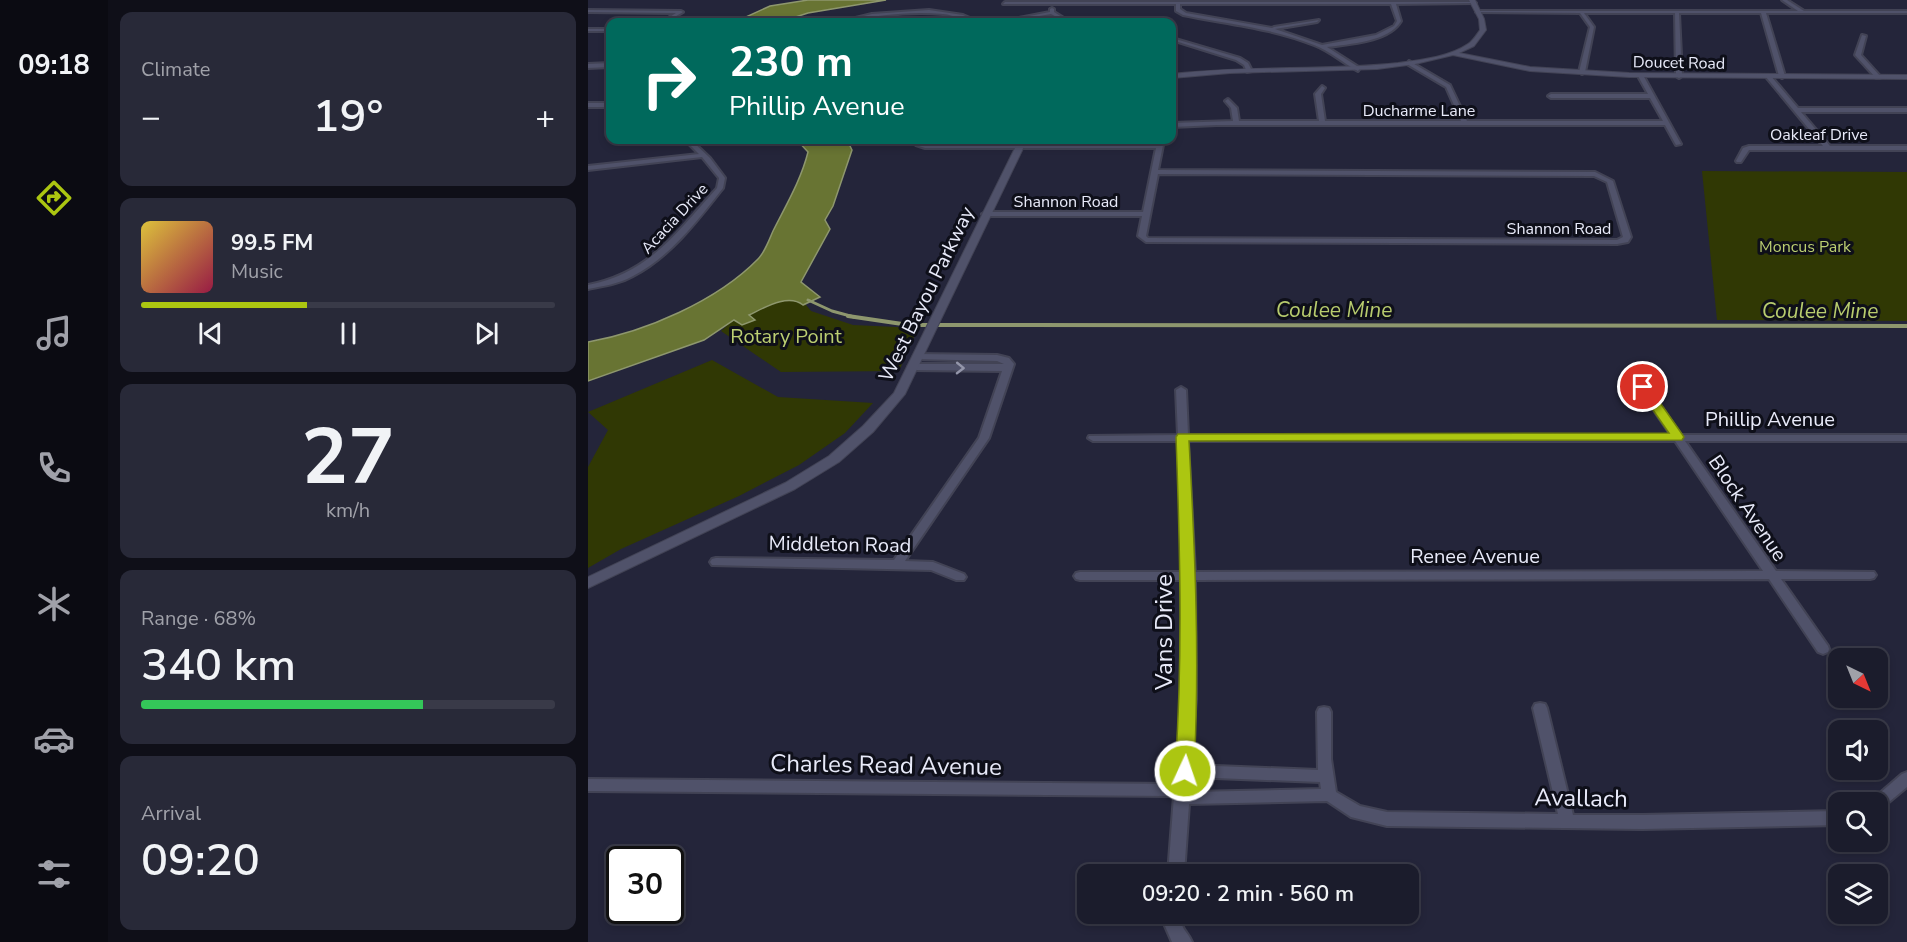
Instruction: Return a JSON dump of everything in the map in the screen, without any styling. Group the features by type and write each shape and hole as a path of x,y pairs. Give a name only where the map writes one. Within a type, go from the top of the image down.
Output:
{"street":[{"path":"1784,0 1804,12"},
{"path":"1007,2 1178,4 1473,2 1484,26 1481,35 1468,46 1452,53 1409,63 1358,69 1250,71 1176,76"},
{"path":"1052,13 1057,3"},
{"path":"1323,46 1368,38 1391,30 1398,25 1399,19 1393,3"},
{"path":"1178,4 1178,10 1185,14 1271,29 1323,46 1358,69"},
{"path":"588,11 681,12 671,18"},
{"path":"1478,12 1907,12"},
{"path":"1581,12 1592,27 1582,72"},
{"path":"1677,12 1679,76"},
{"path":"1762,12 1782,76"},
{"path":"1023,18 1052,13 1061,18"},
{"path":"862,18 909,14 958,14 968,18"},
{"path":"1271,29 1317,21"},
{"path":"588,30 606,30"},
{"path":"1864,36 1858,55 1878,77"},
{"path":"1176,40 1238,59 1246,63 1250,71"},
{"name":"Doucet Road","path":"1452,53 1518,67 1641,76 1907,77"},
{"path":"1409,63 1448,86 1465,123"},
{"path":"588,66 606,65"},
{"path":"1641,76 1678,144"},
{"path":"1768,76 1828,148"},
{"path":"1322,88 1318,94 1322,123"},
{"path":"1551,96 1651,96"},
{"path":"1228,101 1234,108 1236,123"},
{"path":"588,105 606,105"},
{"path":"1797,110 1907,110"},
{"name":"Ducharme Lane","path":"1176,125 1666,123"},
{"name":"Acacia Drive","path":"588,287 623,279 647,267 720,188 722,178 692,144"},
{"path":"917,144 925,146 974,144"},
{"name":"West Bayou Parkway","path":"588,583 630,561 760,502 819,469 852,445 888,409 899,394 1021,144"},
{"name":"Shannon Road","path":"1154,172 1595,174 1610,181 1627,237 1617,242 1151,241 1142,236 1154,172 1160,144"},
{"name":"Oakleaf Drive","path":"1738,161 1744,149 1749,148 1907,148"},
{"path":"588,168 704,155"},
{"name":"Shannon Road","path":"986,214 1146,214"},
{"path":"897,564 984,438 1007,364 915,362"},
{"name":"Block Avenue","path":"1643,387 1823,649"},
{"name":"Vans Drive","path":"1177,864 1189,699 1189,575 1181,390"},
{"name":"Phillip Avenue","path":"1093,438 1907,438"},
{"name":"Middleton Road","path":"716,562 933,566 960,577"},
{"name":"Renee Avenue","path":"1080,576 1870,575"},
{"path":"1540,708 1567,821"},
{"path":"1183,794 1329,795 1325,776 1324,712"},
{"path":"1185,771 1325,776"},
{"path":"1888,794 1907,778"},
{"name":"Charles Read Avenue","path":"588,784 1183,794"},
{"name":"Avallach","path":"1329,795 1356,812 1387,819 1567,821 1828,818"},
{"path":"1173,924 1181,940"}],"green space":[{"name":"Moncus Park","path":"1702,171 1907,172 1907,321 1717,320"},
{"name":"Rotary Point","path":"787,298 802,300 811,311 853,325 918,328 899,371 781,372 721,331 731,322"},
{"path":"712,360 778,397 873,403 845,433 799,465 739,496 621,549 588,568 588,467 608,430 588,412"}],"shaded area":[{"path":"808,0 886,0 808,13 792,18 744,18 770,6"},
{"path":"801,144 849,144 852,150 833,206 825,220 830,229 801,282 820,297 803,305 790,301 776,303 749,315 755,320 742,325 734,320 704,340 588,381 588,342 633,331 701,301 741,274 760,256 793,192 808,152"}],"waterway":[{"name":"Coulee Mine","path":"808,300 832,311 853,317"},
{"name":"Coulee Mine","path":"848,316 853,317"},
{"name":"Coulee Mine","path":"853,317 909,325 1907,326"}],"route":[{"path":"1185,771 1189,699 1189,575 1182,437 1678,437 1643,387"}]}
